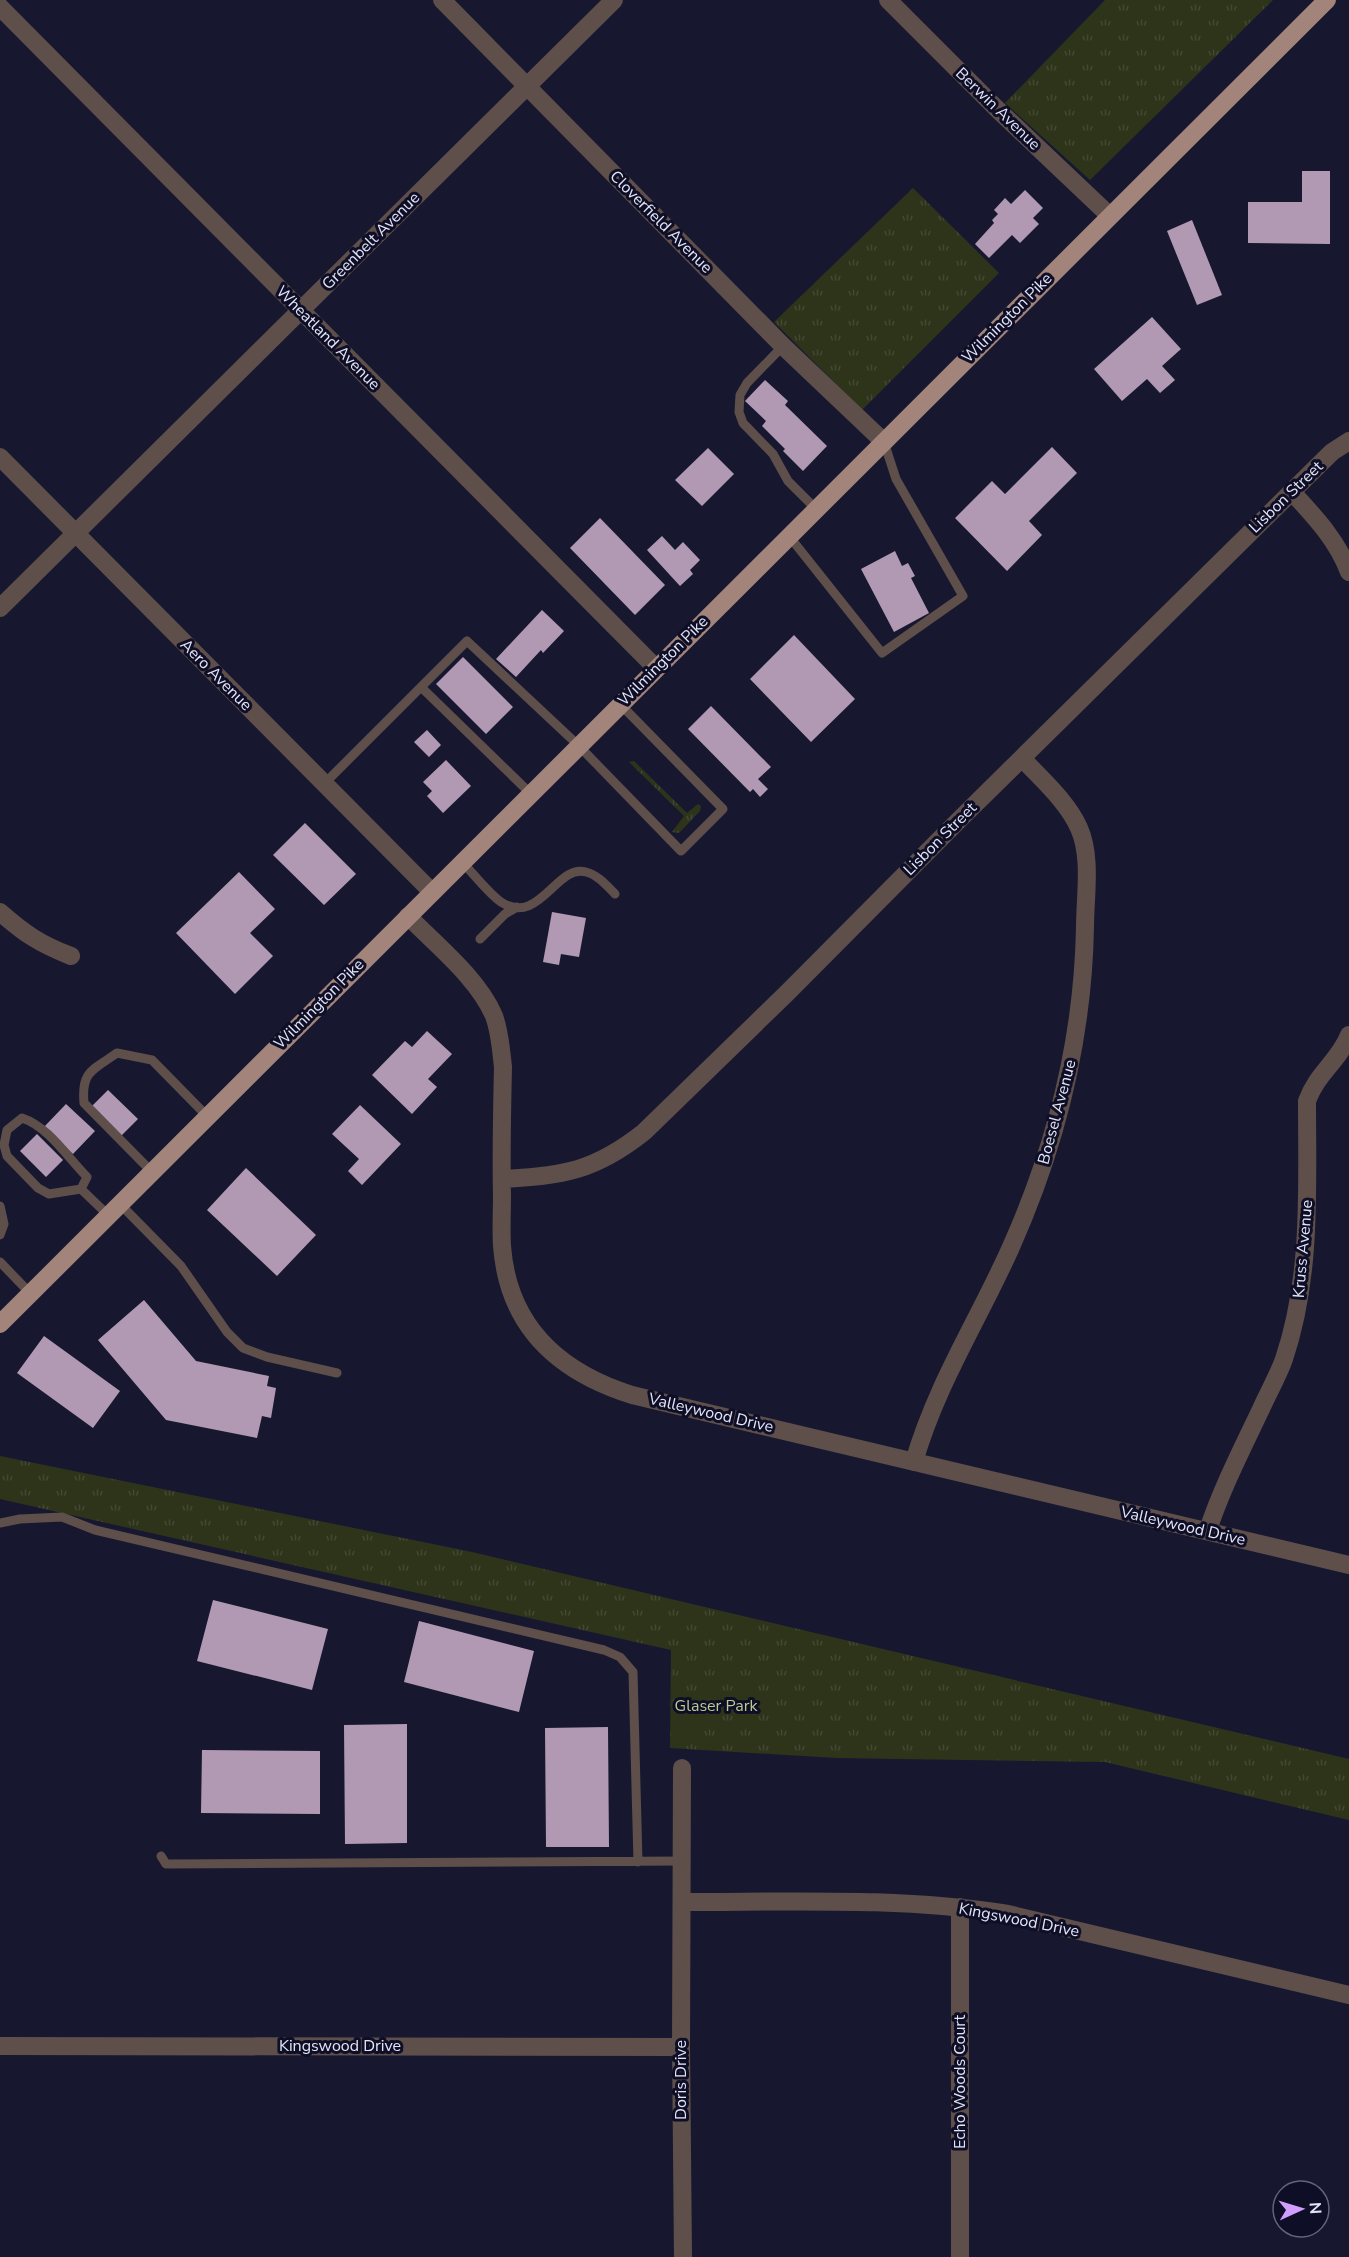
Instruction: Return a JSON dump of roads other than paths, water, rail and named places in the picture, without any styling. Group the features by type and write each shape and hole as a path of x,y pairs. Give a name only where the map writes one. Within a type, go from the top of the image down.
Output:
{"main road":[{"name":"Wilmington Pike","path":"0,1324 1327,0"}],"street":[{"name":"Cloverfield Avenue","path":"442,0 783,346 884,442"},
{"name":"Greenbelt Avenue","path":"0,608 614,0"},
{"name":"Berwin Avenue","path":"888,0 996,108 1110,216"},
{"name":"Wheatland Avenue","path":"0,8 656,668"},
{"name":"Lisbon Street","path":"502,1179 543,1177 596,1164 623,1149 644,1132 1332,452 1349,441"},
{"name":"Aero Avenue","path":"0,457 432,892"},
{"path":"1292,492 1328,532 1349,572"},
{"name":"Boesel Avenue","path":"914,1462 923,1429 955,1358 1010,1249 1038,1182 1070,1070 1081,1000 1085,909 1083,841 1072,813 1022,758"},
{"path":"0,912 25,934 48,948 71,956"},
{"name":"Valleywood Drive","path":"408,916 480,989 494,1016 501,1042 502,1248 508,1280 520,1311 534,1333 554,1355 580,1374 632,1395 1349,1565"},
{"name":"Kruss Avenue","path":"1208,1530 1220,1494 1284,1361 1304,1273 1307,1214 1307,1101 1312,1085 1344,1058 1349,1035"},
{"name":"Doris Drive","path":"682,1768 683,2257"},
{"name":"Kingswood Drive","path":"683,1902 910,1903 960,1907 1008,1914 1349,1995"},
{"name":"Echo Woods Court","path":"960,1907 960,2257"},
{"name":"Kingswood Drive","path":"0,2046 681,2047"}],"lane":[{"path":"783,346 747,383 740,395 739,412 743,423 773,454 788,481 816,509"},
{"path":"789,536 882,653 963,596 896,479 884,442"},
{"path":"324,784 467,641 578,745 681,851 723,809 620,704"},
{"path":"421,687 530,793"},
{"path":"462,862 501,902 517,907"},
{"path":"480,939 505,914 517,907 532,905 572,872 585,871 598,878 615,894"},
{"path":"151,1171 84,1103 83,1089 87,1074 117,1053 152,1060 207,1116"},
{"path":"81,1189 87,1177 47,1134 32,1122 22,1119 7,1130 4,1145 7,1156 38,1188 49,1194 81,1189 114,1209 181,1266 227,1332 243,1348 267,1357 337,1373"},
{"path":"0,1206 4,1224 0,1235"},
{"path":"0,1262 30,1293"},
{"path":"0,1523 21,1519 62,1517 95,1530 604,1650 620,1657 633,1672 638,1862"},
{"path":"161,1857 166,1864 682,1861"}],"park label":[{"name":"Glaser Park","path":"716,1706"}]}
